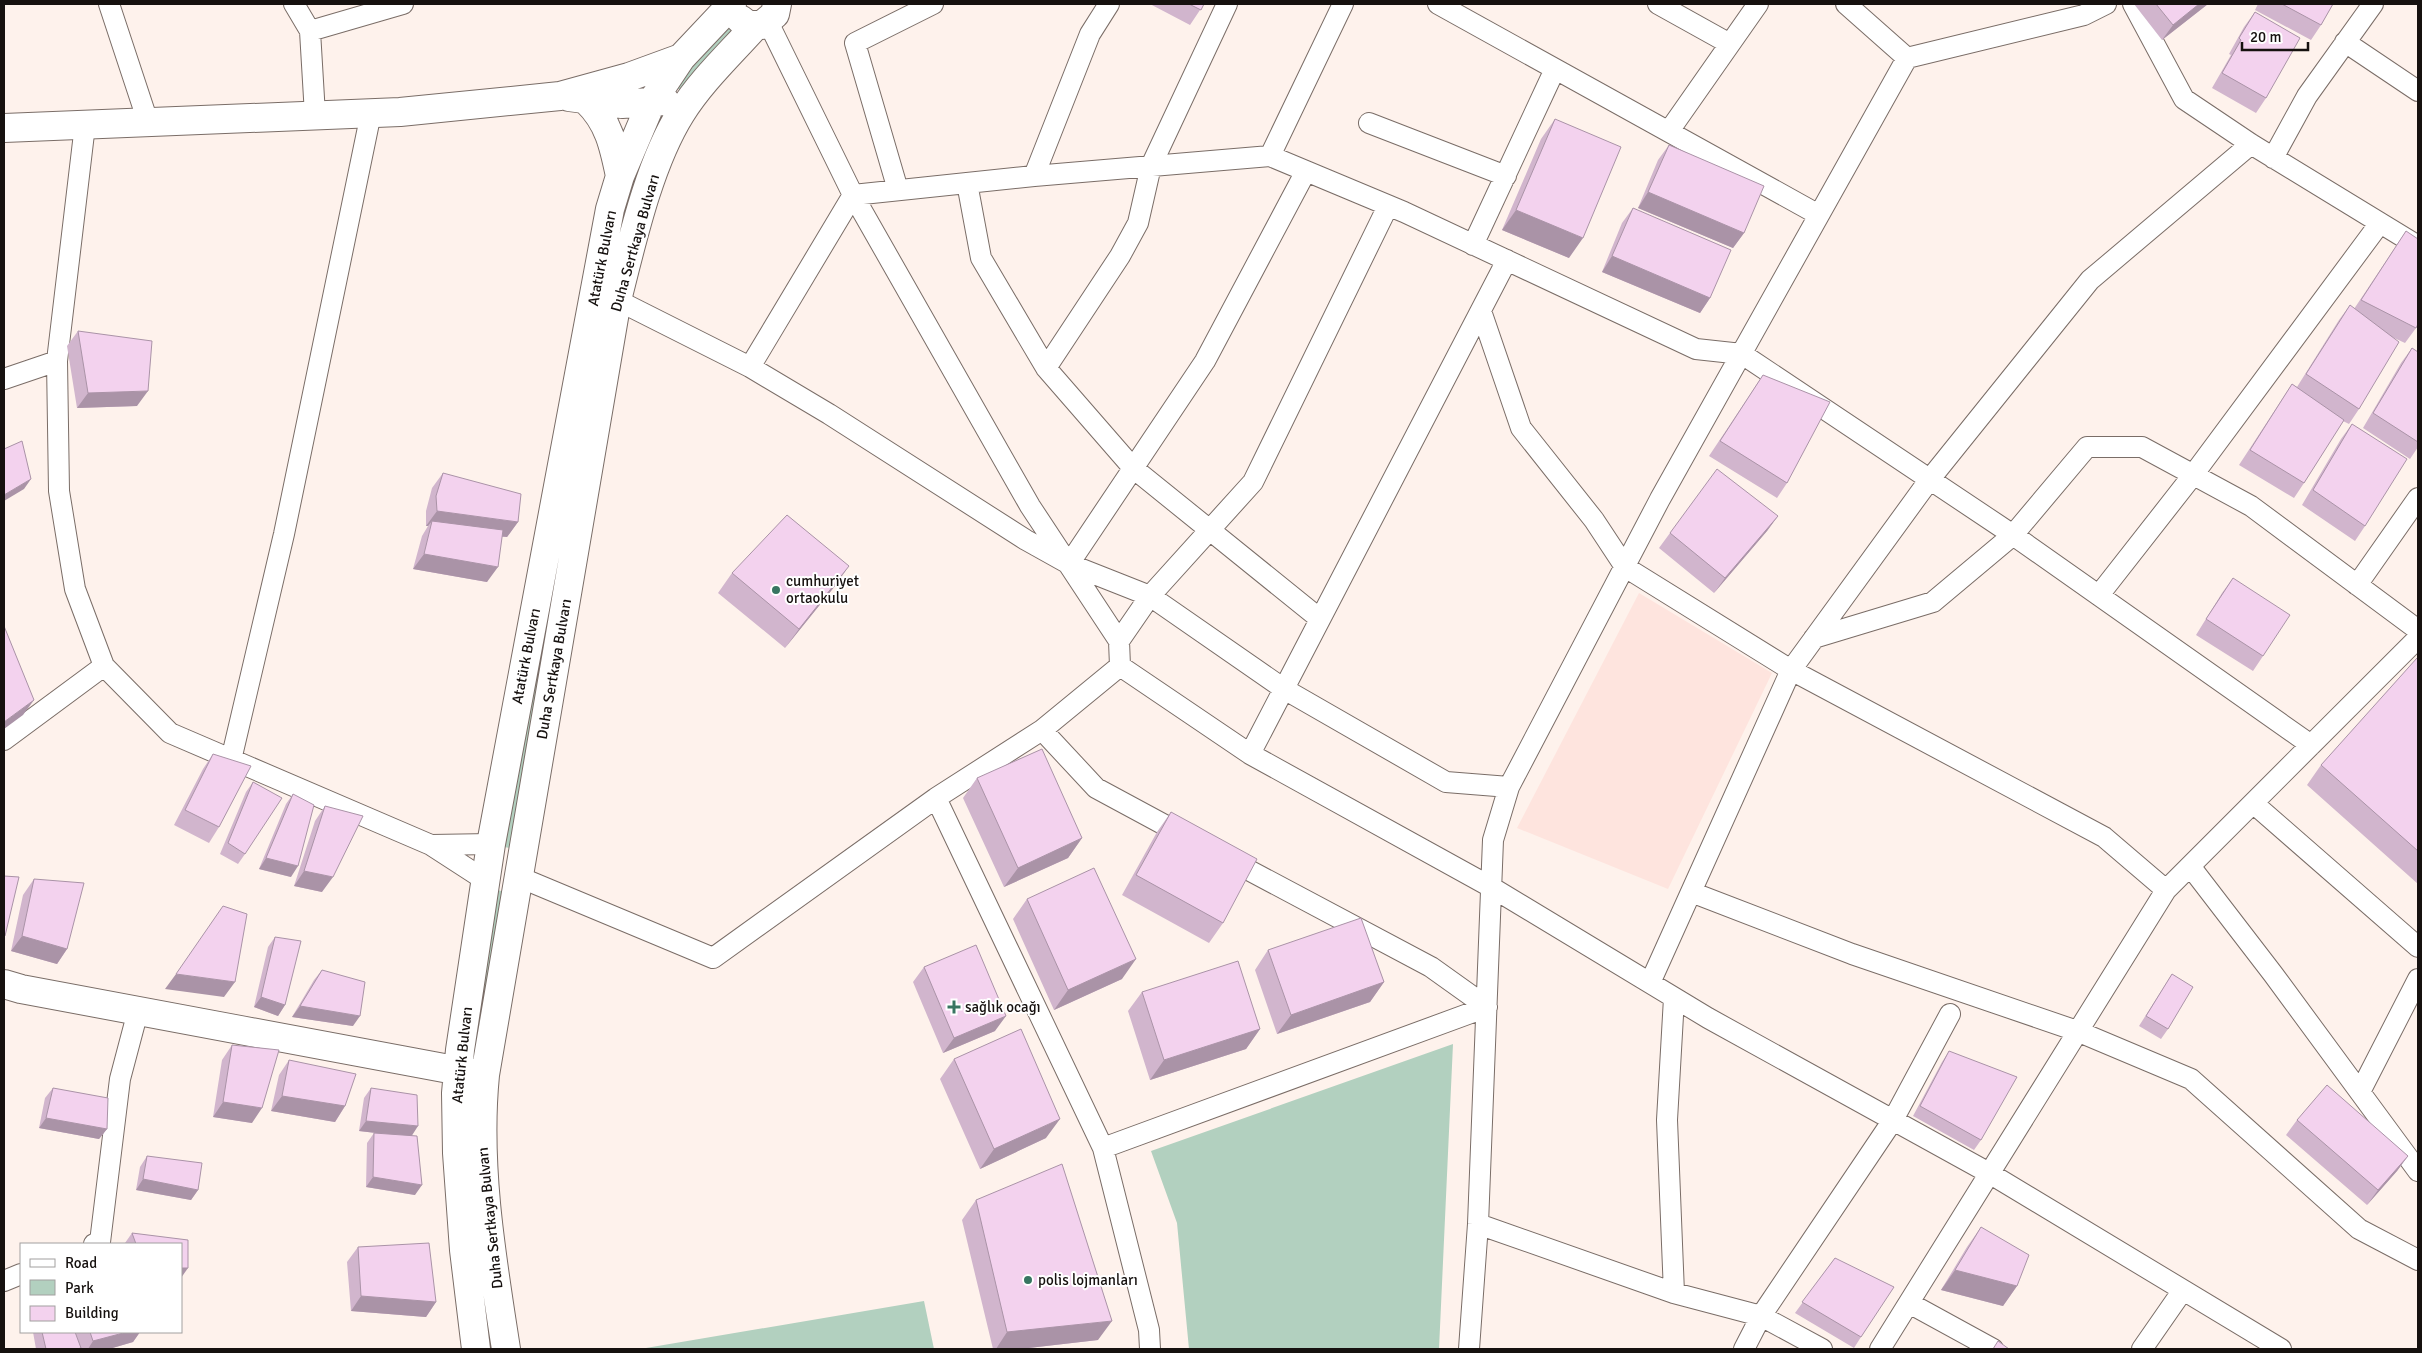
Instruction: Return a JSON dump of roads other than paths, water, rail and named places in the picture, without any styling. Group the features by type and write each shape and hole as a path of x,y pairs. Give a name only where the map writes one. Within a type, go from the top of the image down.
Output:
{"main road":[{"path":"733,4 737,16 742,21 767,17"},
{"name":"Atatürk Bulvarı","path":"478,1348 459,1195 456,1118 458,1072 491,844 610,208 620,176 650,103 681,58 733,4"},
{"name":"Duha Sertkaya Bulvarı","path":"506,1349 484,1190 482,1125 485,1075 617,300 653,175 669,135 692,98 767,17"},
{"path":"4,128 371,113 560,96 629,77 681,58"},
{"path":"560,96 587,101 622,104 692,98"},
{"path":"587,101 599,112 610,133 620,176"},
{"path":"491,844 519,877"},
{"path":"485,880 519,877"},
{"path":"4,984 21,989 458,1072 485,1075"}],"street":[{"path":"109,4 148,122"},
{"path":"294,4 310,31 315,116"},
{"path":"310,31 403,4"},
{"path":"898,190 855,43 933,4"},
{"path":"1034,176 1090,34 1109,4"},
{"path":"1046,368 1120,256 1138,223 1151,166 1227,4"},
{"path":"1270,156 1344,4"},
{"path":"1438,4 1819,215"},
{"path":"1658,4 1730,44"},
{"path":"1669,131 1758,4"},
{"path":"1846,4 1907,58"},
{"path":"1469,1349 1478,1224 1493,840 1510,786 1625,567 1907,58 2084,15 2106,4"},
{"path":"2133,4 2184,99 2273,158 2418,246"},
{"path":"2273,158 2307,96 2373,4"},
{"path":"767,17 853,195 1025,497 1119,641 1120,666"},
{"path":"2345,42 2418,91"},
{"path":"1473,245 1555,69"},
{"path":"232,760 284,534 371,113"},
{"path":"1369,123 1506,176"},
{"path":"85,125 57,361 59,491 75,589 104,666 170,733 431,845 485,880"},
{"path":"1650,983 1791,670 1930,479 2090,280 2251,144"},
{"path":"853,195 1034,176 1270,156 1388,206 1696,348 1742,354 2013,535 2311,745"},
{"path":"1069,564 1205,361 1306,171"},
{"path":"968,183 981,258 1046,368 1133,468 1320,619"},
{"path":"750,367 853,195"},
{"path":"1119,641 1150,596 1253,482 1388,206"},
{"path":"2099,595 2194,475 2380,223"},
{"path":"1250,754 1507,260"},
{"path":"617,300 750,367 829,414 1026,540 1069,564 1150,596 1284,689 1446,782 1510,786"},
{"path":"1481,311 1521,428 1594,520 1625,567 1791,670 2104,837 2166,890"},
{"path":"4,379 57,361"},
{"path":"1814,638 1933,602 2013,535 2087,447 2142,448 2251,506 2418,630"},
{"path":"2357,585 2416,506"},
{"path":"1880,1349 2166,890 2418,638"},
{"path":"4,740 104,666"},
{"path":"519,877 713,958 936,798 1042,730 1120,666"},
{"path":"1120,666 1250,754 1491,887 1674,998 1989,1173 2281,1349"},
{"path":"1042,730 1096,788 1431,967 1487,1007"},
{"path":"936,798 1103,1148 1149,1330 1150,1349"},
{"path":"2253,803 2418,947"},
{"path":"431,845 491,844"},
{"path":"2190,866 2274,974 2418,1171"},
{"path":"1691,892 1852,954 2077,1031 2191,1079 2359,1228 2418,1260"},
{"path":"2360,1092 2418,979"},
{"path":"1674,998 1667,1120 1674,1292"},
{"path":"1103,1148 1487,1007"},
{"path":"97,1243 100,1242 120,1078 138,1011"},
{"path":"1744,1349 1762,1316 1893,1120 1950,1014"},
{"path":"1478,1224 1674,1292 1762,1316 1822,1349"},
{"path":"4,1281 20,1274"},
{"path":"2142,1349 2183,1290"},
{"path":"1909,1303 1993,1349"}],"place":[{"name":"cumhuriyet ortaokulu","path":"776,590"},
{"name":"sağlık ocağı","path":"954,1007"},
{"name":"polis lojmanları","path":"1028,1280"}]}
